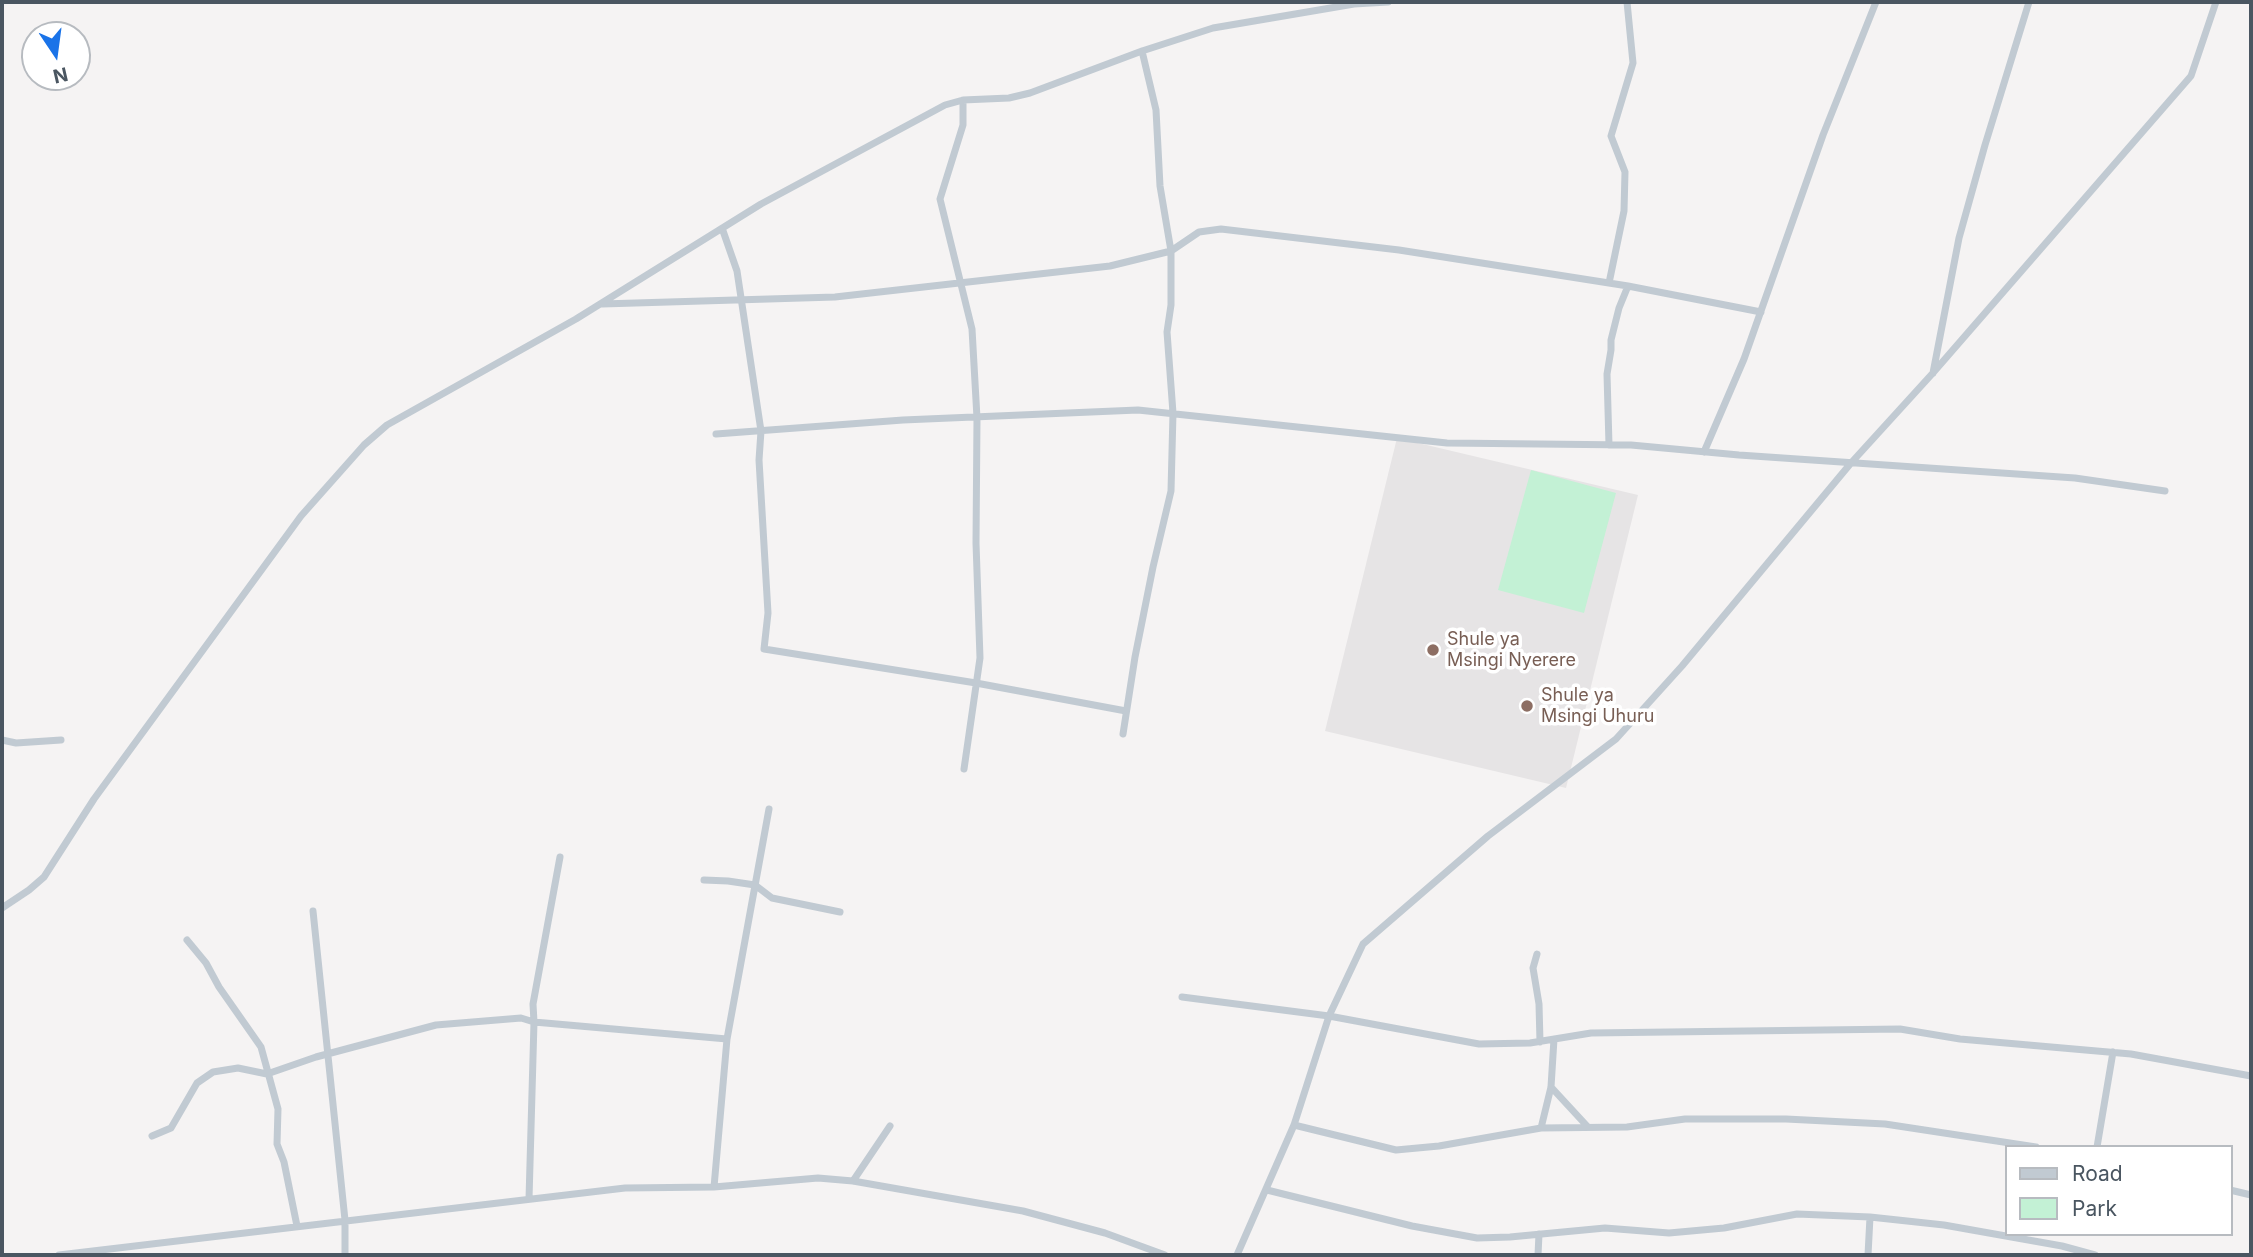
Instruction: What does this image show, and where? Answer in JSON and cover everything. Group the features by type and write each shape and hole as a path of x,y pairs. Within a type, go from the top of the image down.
{"street":[{"path":"2,908 44,877 94,799 293,527 364,445 387,425 600,304 761,204 945,104 963,100 1009,98 1030,93 1213,28 1354,4 1388,2"},
{"path":"1609,283 1623,211 1625,172 1611,136 1633,63 1628,2"},
{"path":"1704,452 1744,359 1823,135 1876,2"},
{"path":"1932,374 1959,238 1984,145 2029,2"},
{"path":"1237,1255 1294,1125 1329,1016 1363,944 1488,836 1616,738 1682,666 1851,463 1932,374 2190,76 2216,2"},
{"path":"1122,734 1153,567 1171,491 1172,413 1167,332 1171,305 1171,251 1160,186 1156,110 1142,51"},
{"path":"963,100 963,125 940,199 972,328 977,418 976,543 981,658 964,769"},
{"path":"722,228 737,271 761,431 760,460 768,613 764,649 976,683 1126,711"},
{"path":"600,304 835,297 1110,266 1171,251 1199,232 1221,229 1399,250 1628,286 1760,312"},
{"path":"1608,444 1607,374 1616,319 1628,286"},
{"path":"716,434 903,420 1138,410 1447,443 1608,444 2075,478 2165,491"},
{"path":"2,740 16,743 61,740"},
{"path":"714,1187 727,1039 769,809"},
{"path":"529,1199 533,1004 560,856"},
{"path":"704,880 755,885 772,898 840,912"},
{"path":"313,911 345,1220 345,1255"},
{"path":"187,940 206,963 261,1047 278,1109 277,1144 284,1162 297,1226"},
{"path":"1537,954 1533,968 1539,1004 1540,1042"},
{"path":"1182,997 1329,1016 1479,1044 1540,1042 1591,1033 1899,1029 1960,1039 2131,1054 2251,1076"},
{"path":"152,1136 171,1128 197,1083 213,1072 238,1068 267,1074 326,1055 436,1026 521,1018 534,1022 727,1039"},
{"path":"1541,1128 1551,1087 1554,1039"},
{"path":"2097,1145 2113,1052"},
{"path":"1551,1087 1587,1126"},
{"path":"1294,1125 1396,1150 1439,1146 1541,1128 1627,1127 1685,1119 1885,1124 2023,1145"},
{"path":"853,1181 890,1126"},
{"path":"60,1255 625,1188 714,1187 818,1178 853,1181 1023,1211 1105,1233 1165,1255"},
{"path":"1267,1190 1412,1226 1477,1238 1605,1228 1668,1233 1724,1227 1797,1214 1870,1217 1944,1225 2004,1236"},
{"path":"2232,1190 2251,1195"},
{"path":"1868,1255 1870,1217"},
{"path":"1538,1255 1539,1234"},
{"path":"2006,1236 2095,1255"}],"shaded area":[{"path":"1397,438 1638,495 1566,788 1325,731"}],"green space":[{"path":"1531,470 1616,493 1584,613 1498,590"}],"place":[{"name":"Shule ya Msingi Nyerere","path":"1433,650"},
{"name":"Shule ya Msingi Uhuru","path":"1527,706"}]}
